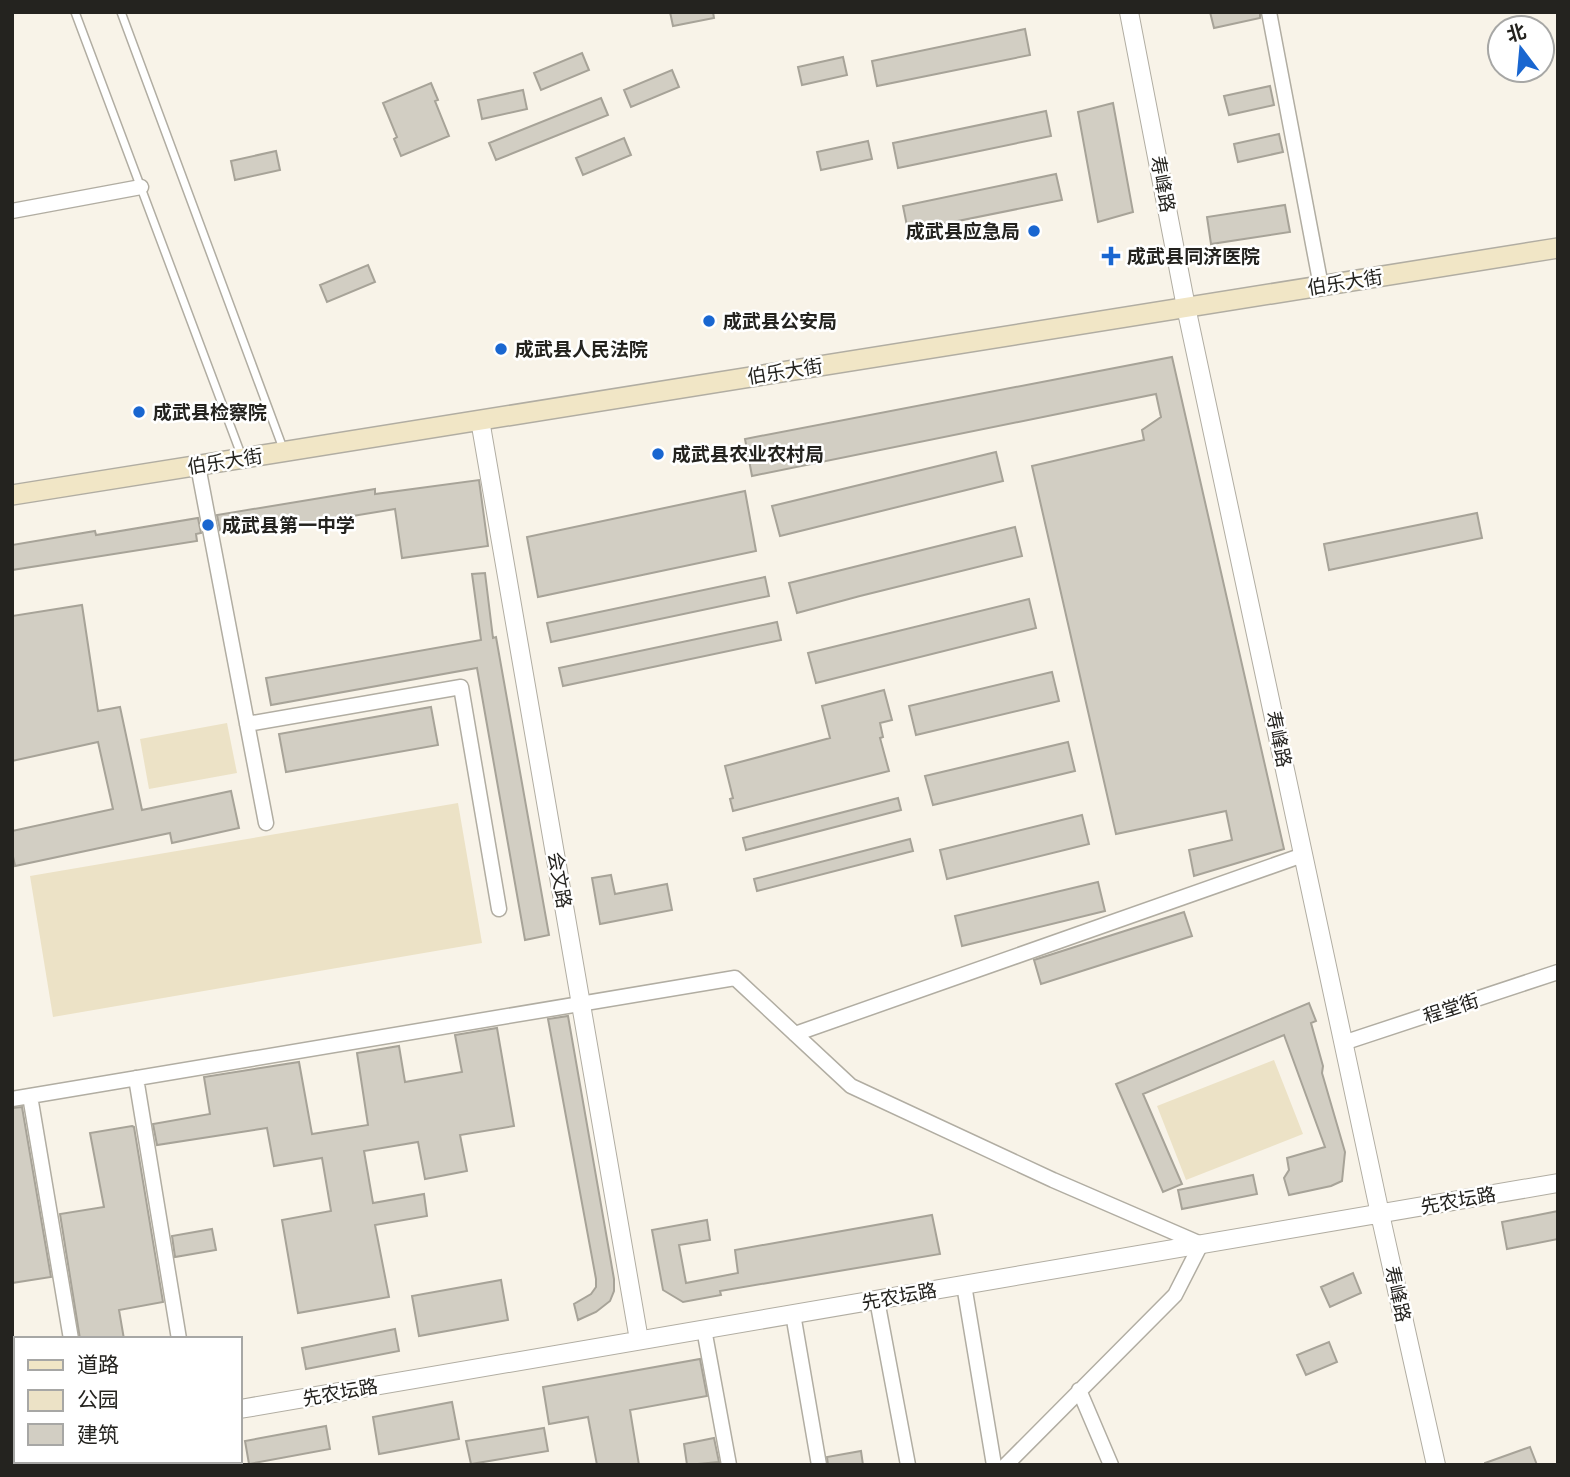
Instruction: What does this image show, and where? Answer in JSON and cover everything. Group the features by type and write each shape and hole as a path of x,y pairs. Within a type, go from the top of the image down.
{"main road":[{"name":"伯乐大街","path":"12,495 1558,248"}],"street":[{"name":"寿峰路","path":"1129,12 1186,307 1436,1465"},
{"path":"1269,12 1321,286"},
{"path":"12,211 141,187"},
{"name":"会文路","path":"480,420 639,1340"},
{"path":"198,466 266,823"},
{"path":"247,724 461,687 499,909"},
{"path":"795,1034 1303,855"},
{"name":"程堂街","path":"1343,1043 1558,972"},
{"path":"12,1099 736,978 851,1086 1053,1180 1201,1244 1175,1295 1006,1465"},
{"path":"136,1078 179,1337"},
{"path":"30,1096 71,1337"},
{"name":"先农坛路","path":"242,1409 1558,1183"},
{"path":"964,1285 995,1465"},
{"path":"877,1300 908,1465"},
{"path":"793,1314 820,1465"},
{"path":"704,1329 729,1465"},
{"path":"1080,1390 1111,1465"}],"lane":[{"path":"75,12 242,458"},
{"path":"121,12 284,452"}],"green space":[{"path":"227,723 237,773 149,789 140,739"},
{"path":"458,803 482,943 53,1017 30,876"},
{"path":"1274,1060 1303,1134 1186,1180 1157,1106"}],"building":[{"path":"670,12 713,12 714,18 673,26"},
{"path":"1210,12 1260,12 1260,18 1214,28"},
{"path":"1025,29 1030,55 877,86 872,61"},
{"path":"582,53 589,70 541,90 534,73"},
{"path":"843,57 847,75 802,85 798,67"},
{"path":"672,70 679,87 631,107 624,90"},
{"path":"431,83 449,136 401,156 394,139 397,137 383,103"},
{"path":"1270,86 1274,105 1229,115 1224,96"},
{"path":"523,90 527,109 482,119 478,100"},
{"path":"601,98 608,115 496,160 489,143"},
{"path":"1113,103 1133,212 1098,222 1078,112"},
{"path":"1046,111 1051,136 898,168 893,143"},
{"path":"1279,134 1283,152 1238,162 1234,144"},
{"path":"624,138 631,155 583,175 576,158"},
{"path":"868,141 872,159 821,170 817,152"},
{"path":"276,151 280,170 235,180 231,161"},
{"path":"1056,174 1062,200 908,231 903,206"},
{"path":"1285,205 1290,232 1211,244 1207,217"},
{"path":"368,265 375,282 327,302 320,285"},
{"path":"1172,357 1284,849 1194,876 1189,850 1232,840 1226,811 1116,834 1032,466 1144,440 1142,430 1161,417 1156,394 752,476 745,439"},
{"path":"996,452 1003,481 780,536 772,506"},
{"path":"479,480 488,546 402,558 395,509 243,534 240,526 220,530 217,515 375,489 375,494"},
{"path":"745,491 756,551 538,597 527,537"},
{"path":"1477,513 1482,538 1329,570 1324,544"},
{"path":"198,518 201,533 196,534 197,541 12,570 12,545 95,531 96,535"},
{"path":"1015,527 1022,556 797,613 789,583"},
{"path":"485,573 493,638 496,637 549,935 525,940 477,668 271,705 266,678 481,640 472,574"},
{"path":"765,577 769,596 551,642 547,623"},
{"path":"1029,599 1036,628 816,683 808,653"},
{"path":"82,605 98,711 120,707 142,810 231,791 239,828 172,843 170,833 15,866 12,831 113,809 98,742 12,761 12,616"},
{"path":"777,622 781,640 563,686 559,668"},
{"path":"1052,672 1059,701 916,735 909,706"},
{"path":"884,690 892,720 880,723 883,737 880,738 889,771 733,811 730,799 733,798 725,766 830,738 822,706"},
{"path":"431,707 438,745 286,772 279,734"},
{"path":"1068,742 1075,771 933,805 925,776"},
{"path":"898,798 901,810 746,850 743,838"},
{"path":"1082,815 1089,844 947,879 940,850"},
{"path":"910,839 913,851 757,891 754,879"},
{"path":"611,875 615,894 667,884 672,910 600,924 592,878"},
{"path":"1098,882 1105,911 962,946 955,916"},
{"path":"1184,912 1192,936 1041,984 1034,960"},
{"path":"1309,1003 1316,1021 1311,1023 1323,1066 1322,1073 1345,1152 1342,1181 1289,1195 1284,1178 1289,1170 1287,1158 1325,1147 1284,1035 1143,1094 1182,1184 1163,1192 1116,1084"},
{"path":"568,1016 614,1279 614,1291 610,1301 596,1312 578,1320 574,1304 591,1294 596,1287 596,1279 548,1019"},
{"path":"497,1028 514,1126 460,1135 467,1171 425,1179 418,1142 364,1151 373,1203 424,1194 427,1216 375,1225 389,1297 298,1313 282,1220 331,1211 322,1158 274,1166 267,1128 157,1145 153,1124 210,1114 204,1077 299,1062 312,1134 368,1125 357,1053 399,1046 405,1082 462,1072 455,1035"},
{"path":"22,1107 51,1277 12,1283 12,1108"},
{"path":"134,1127 163,1302 119,1310 124,1337 80,1337 60,1214 104,1207 90,1133"},
{"path":"1253,1175 1257,1194 1182,1209 1178,1190"},
{"path":"1558,1211 1558,1239 1507,1249 1502,1222"},
{"path":"932,1215 940,1254 720,1291 721,1295 683,1302 663,1290 652,1230 707,1220 710,1240 679,1245 686,1283 738,1273 735,1250"},
{"path":"212,1229 216,1250 175,1257 172,1236"},
{"path":"1353,1273 1361,1293 1330,1307 1321,1287"},
{"path":"501,1280 508,1320 419,1336 412,1296"},
{"path":"395,1329 399,1351 306,1369 302,1348"},
{"path":"1329,1342 1337,1362 1306,1375 1297,1355"},
{"path":"700,1359 707,1396 630,1410 639,1465 597,1465 588,1417 549,1424 543,1387"},
{"path":"452,1402 459,1439 379,1454 373,1417"},
{"path":"326,1426 330,1449 249,1464 245,1441"},
{"path":"544,1428 548,1451 471,1464 466,1441"},
{"path":"714,1438 719,1462 687,1465 684,1444"},
{"path":"1530,1447 1537,1465 1485,1465 1485,1463"},
{"path":"861,1451 863,1465 828,1465 827,1457"}],"place":[{"name":"成武县应急局","path":"1034,231"},
{"name":"成武县同济医院","path":"1111,256"},
{"name":"成武县公安局","path":"709,321"},
{"name":"成武县人民法院","path":"501,349"},
{"name":"成武县检察院","path":"139,412"},
{"name":"成武县农业农村局","path":"658,454"},
{"name":"成武县第一中学","path":"208,525"}]}
